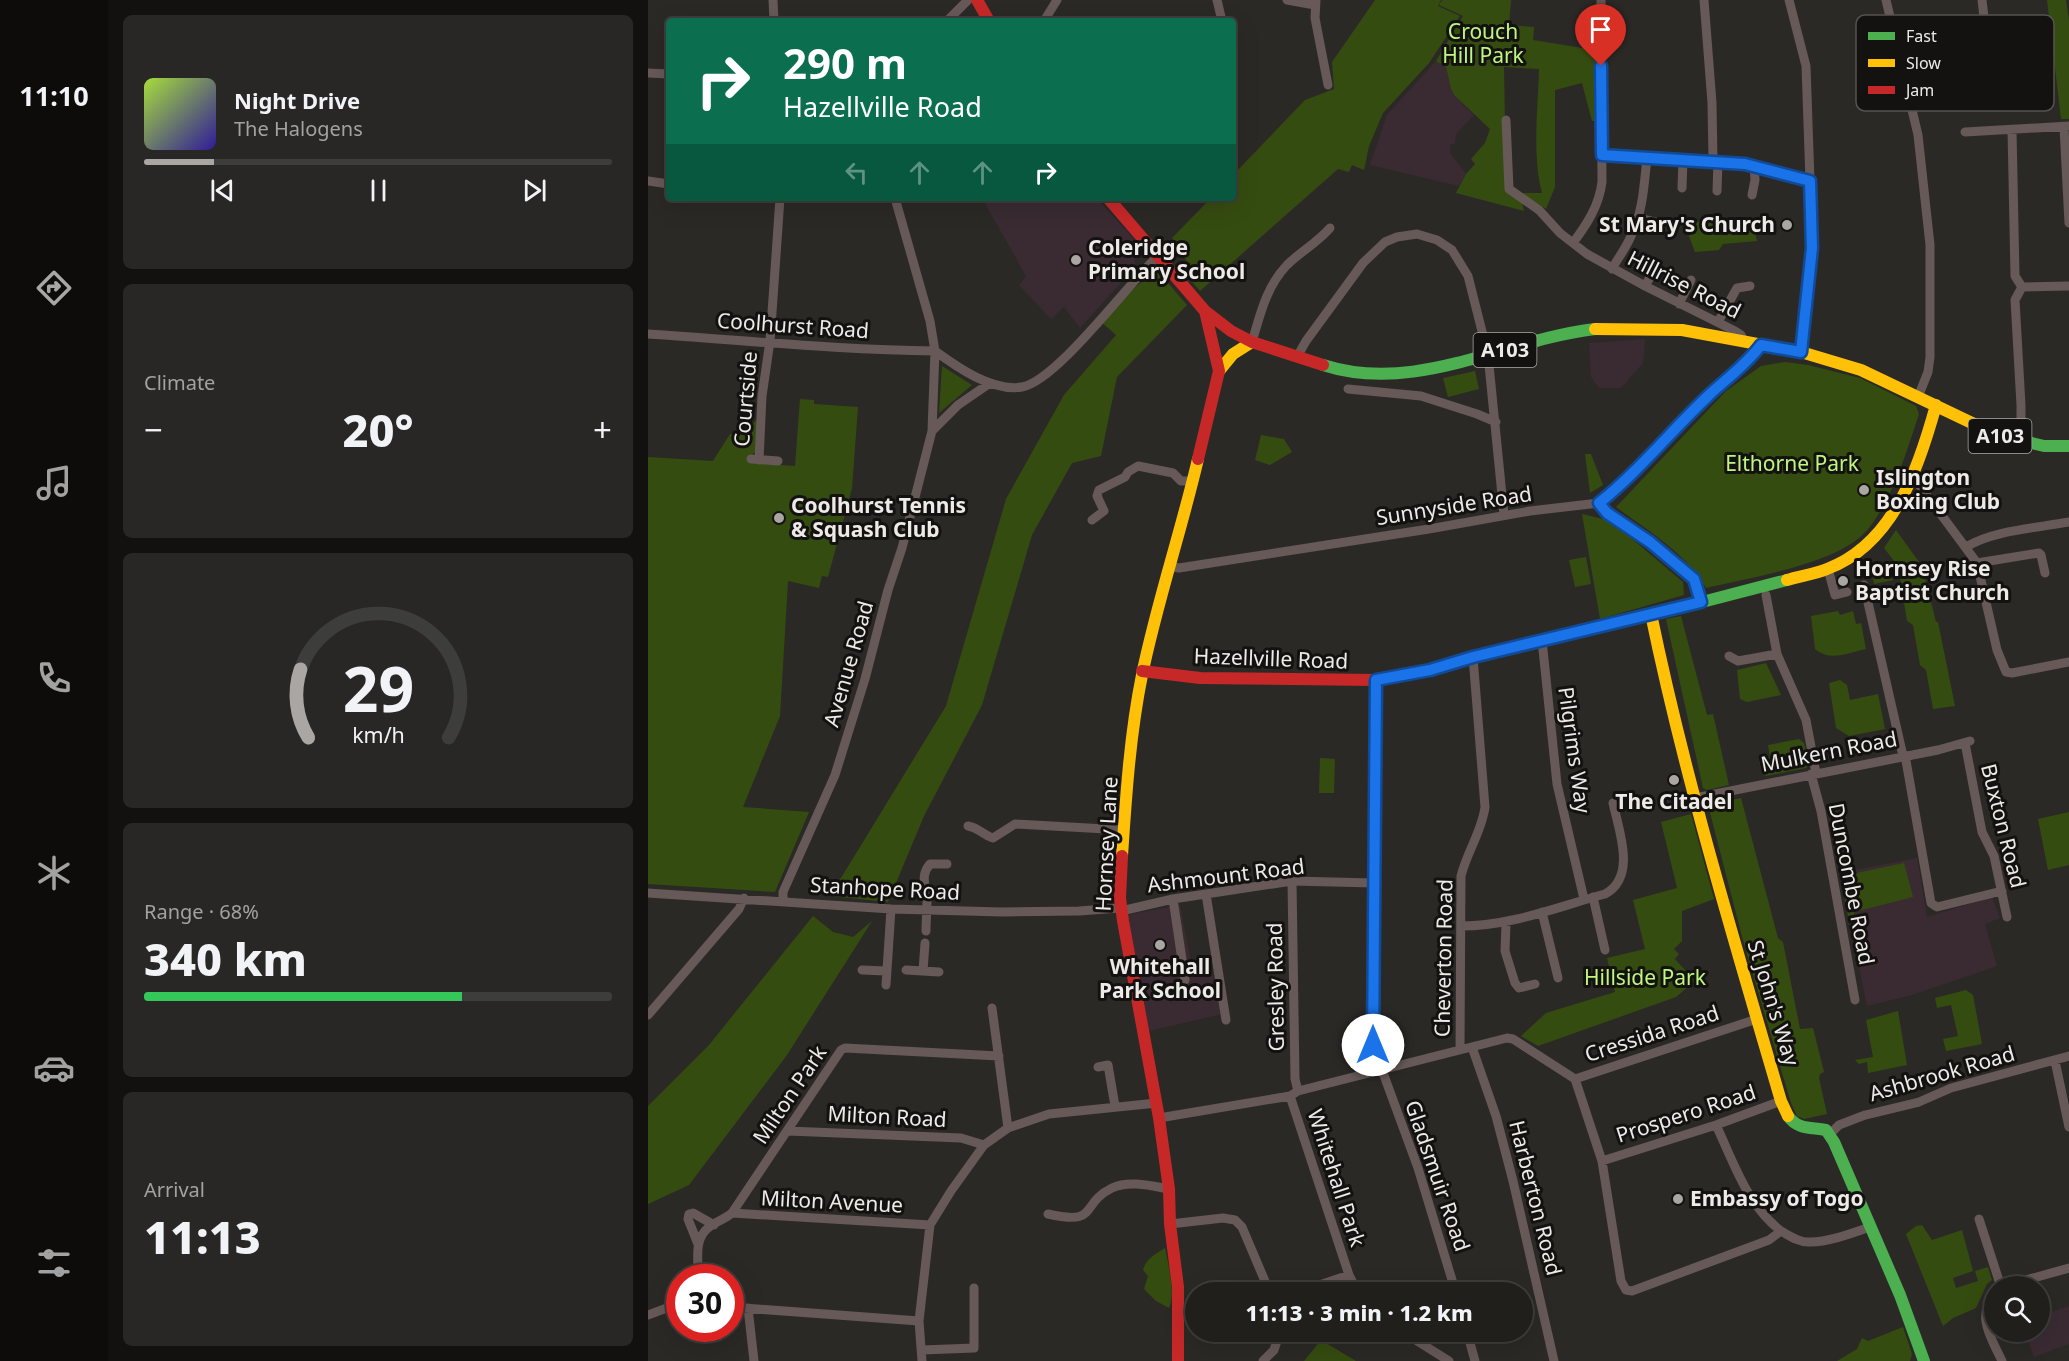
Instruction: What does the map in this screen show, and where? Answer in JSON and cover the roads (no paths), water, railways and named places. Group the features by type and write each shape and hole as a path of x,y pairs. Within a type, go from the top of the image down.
{"main road":[{"path":"977,0 987,18"},
{"name":"A103","path":"1115,201 1205,311 1217,321 1252,342 1339,370 1360,374 1402,374 1488,355 1545,338 1605,328 1682,330 1801,352 1861,370 1984,430 2021,442 2044,446 2069,446"},
{"name":"Hornsey Lane","path":"1205,311 1219,371"},
{"name":"Hornsey Lane","path":"1213,345 1217,321"},
{"name":"Hornsey Lane","path":"1178,1361 1178,1287 1170,1224 1169,1189 1157,1103 1120,909 1124,830 1142,671 1169,566 1184,519 1219,371 1238,349 1252,342"},
{"name":"Hazellville Road","path":"1142,671 1200,678 1376,680 1430,670 1473,657 1828,569 1850,559 1882,530 1914,478 1936,405"},
{"name":"St John's Way","path":"1651,614 1680,745 1721,899 1781,1101 1790,1119 1799,1126 1820,1128 1830,1134"},
{"path":"1830,1134 1900,1296 1924,1361"}],"street":[{"path":"773,0 774,18"},
{"path":"950,18 968,0"},
{"path":"1046,18 1057,0"},
{"path":"1217,0 1221,18"},
{"path":"1287,0 1316,2 1315,18 1328,85"},
{"path":"1570,244 1589,221 1598,201 1602,182 1601,0"},
{"path":"1704,0 1717,191"},
{"path":"1789,0 1806,66 1810,181 1812,248 1801,352"},
{"path":"1886,0 1889,15"},
{"path":"1982,0 1984,15"},
{"path":"648,73 666,74"},
{"path":"1912,111 1918,135 1930,245 1930,357 1928,372 1918,397"},
{"name":"Hillrise Road","path":"1506,120 1509,189 1539,210 1570,244 1612,269 1735,331 1741,335 1745,343"},
{"path":"1965,132 2066,127 2069,222"},
{"path":"2012,130 2015,276 2022,287"},
{"path":"1602,155 1754,165 1810,181"},
{"path":"1612,269 1631,236 1638,218 1643,197 1647,158"},
{"path":"1682,188 1683,159"},
{"path":"1752,195 1755,180 1754,165"},
{"path":"648,181 666,184"},
{"name":"Courtside","path":"778,461 755,460 770,341 780,201"},
{"name":"Avenue Road","path":"783,901 783,892 835,775 865,679 932,431 934,351 930,321 896,201"},
{"path":"1638,218 1659,223"},
{"path":"1252,342 1264,302 1276,279 1290,262 1320,239 1330,228"},
{"path":"1297,357 1306,341 1363,263 1385,242 1397,237 1417,234 1437,240 1452,250 1468,276 1488,355 1504,515"},
{"path":"934,351 963,371 990,383 1022,387 1049,373 1153,261"},
{"path":"1645,286 1658,265"},
{"path":"1679,304 1691,280"},
{"path":"1718,322 1737,288 1750,285"},
{"path":"2022,287 2069,286"},
{"path":"2021,442 2015,300 2022,287"},
{"name":"Coolhurst Road","path":"648,333 770,341 871,351 934,351"},
{"path":"1701,602 1694,579 1650,542 1607,513 1599,503 1624,482 1708,396 1751,359 1761,345"},
{"name":"Avenue Road","path":"932,431 958,405 990,383"},
{"path":"1348,389 1420,396 1496,422"},
{"path":"1092,520 1104,511 1097,496 1099,490 1125,477 1128,472 1138,466 1173,473 1181,481 1192,481"},
{"path":"1914,478 1977,563 1995,634 1994,640 2000,653 2002,667 2006,672 2012,673 2069,662"},
{"name":"Sunnyside Road","path":"1169,566 1179,568 1504,515 1599,503"},
{"path":"1966,547 1999,535 2069,522"},
{"path":"1977,563 2039,553 2045,573"},
{"path":"1828,569 1836,595 1847,592"},
{"path":"1864,585 1904,756 1931,903 1937,907 2002,891"},
{"name":"Duncombe Road","path":"1766,595 1777,654 1806,720 1855,1000"},
{"name":"Pilgrims Way","path":"1542,640 1557,784 1588,898 1605,950"},
{"path":"1729,656 1738,661 1777,654"},
{"name":"Cheverton Road","path":"1460,1049 1461,876 1466,857 1483,823 1485,807 1473,657"},
{"path":"1376,680 1374,883 1377,1071"},
{"name":"Mulkern Road","path":"1695,798 1968,742"},
{"name":"Buxton Road","path":"1968,742 1982,832 1994,856 2007,917"},
{"path":"1461,926 1506,923 1613,890 1619,883 1623,872 1622,844 1613,803"},
{"path":"968,826 976,827 984,836 993,838 1016,824 1124,830"},
{"path":"926,931 927,897 922,880 925,870 930,864 947,864"},
{"name":"Ashmount Road","path":"1120,909 1292,881 1374,883"},
{"name":"Gresley Road","path":"1292,881 1294,1094"},
{"name":"Stanhope Road","path":"648,893 891,909 1024,912 1120,909"},
{"path":"1206,894 1226,1020"},
{"path":"648,1015 740,909 744,898"},
{"path":"1173,899 1185,980"},
{"path":"886,985 891,909"},
{"path":"1542,912 1558,978"},
{"path":"1506,923 1505,951 1515,983 1519,988 1535,984"},
{"path":"923,971 925,943"},
{"path":"862,970 886,971"},
{"path":"906,970 939,972"},
{"path":"992,1008 1008,1128"},
{"name":"Cressida Road","path":"1294,1094 1507,1038 1513,1039 1575,1079 1757,1019"},
{"name":"Harberton Road","path":"1472,1047 1496,1116 1513,1181 1554,1361"},
{"name":"Milton Park","path":"698,1244 708,1228 732,1213 841,1050 845,1048 999,1056"},
{"name":"Ashbrook Road","path":"1830,1134 1839,1125 1865,1115 1919,1102 1951,1088 2069,1056"},
{"path":"2055,1061 2069,1127"},
{"path":"1098,1067 1108,1065 1115,1106"},
{"name":"Gladsmuir Road","path":"1377,1071 1418,1168 1453,1282"},
{"path":"1575,1079 1602,1161 1621,1281 1626,1290 1632,1291 1769,1240 1781,1232"},
{"name":"Whitehall Park","path":"1159,1118 1294,1094 1352,1282"},
{"name":"Prospero Road","path":"1602,1161 1716,1125 1781,1101"},
{"path":"922,1361 919,1321 930,1225 984,1145 1008,1128 1049,1114 1157,1103"},
{"path":"1716,1125 1751,1199 1770,1223 1781,1232 1794,1239 1808,1242 1870,1227"},
{"name":"Milton Road","path":"788,1131 961,1138 984,1145"},
{"path":"1048,1215 1065,1218 1085,1215 1100,1197 1122,1185 1169,1189"},
{"path":"698,1264 698,1244 688,1218 689,1214 693,1213 714,1224"},
{"name":"Milton Avenue","path":"732,1213 930,1225"},
{"path":"1170,1224 1223,1218 1235,1220 1242,1227 1265,1282"},
{"path":"1979,1219 1997,1276"},
{"path":"2040,1276 2069,1268"},
{"path":"1328,1282 1349,1275"},
{"path":"922,1350 974,1347 975,1288"},
{"path":"648,1315 666,1308"},
{"path":"744,1308 919,1321"},
{"path":"748,1308 754,1361"},
{"path":"1263,1361 1274,1350 1277,1342"},
{"path":"1419,1342 1449,1361"},
{"path":"1469,1342 1474,1361"},
{"path":"1993,1342 2002,1361"}],"place":[{"name":"St Mary's Church","path":"1787,225"},
{"name":"Coleridge Primary School","path":"1076,260"},
{"name":"Islington Boxing Club","path":"1864,490"},
{"name":"Coolhurst Tennis & Squash Club","path":"779,518"},
{"name":"Hornsey Rise Baptist Church","path":"1843,581"},
{"name":"The Citadel","path":"1674,780"},
{"name":"Whitehall Park School","path":"1160,945"},
{"name":"Embassy of Togo","path":"1678,1199"}],"park label":[{"name":"Crouch Hill Park","path":"1483,44"},
{"name":"Elthorne Park","path":"1792,464"},
{"name":"Hillside Park","path":"1645,978"}]}
